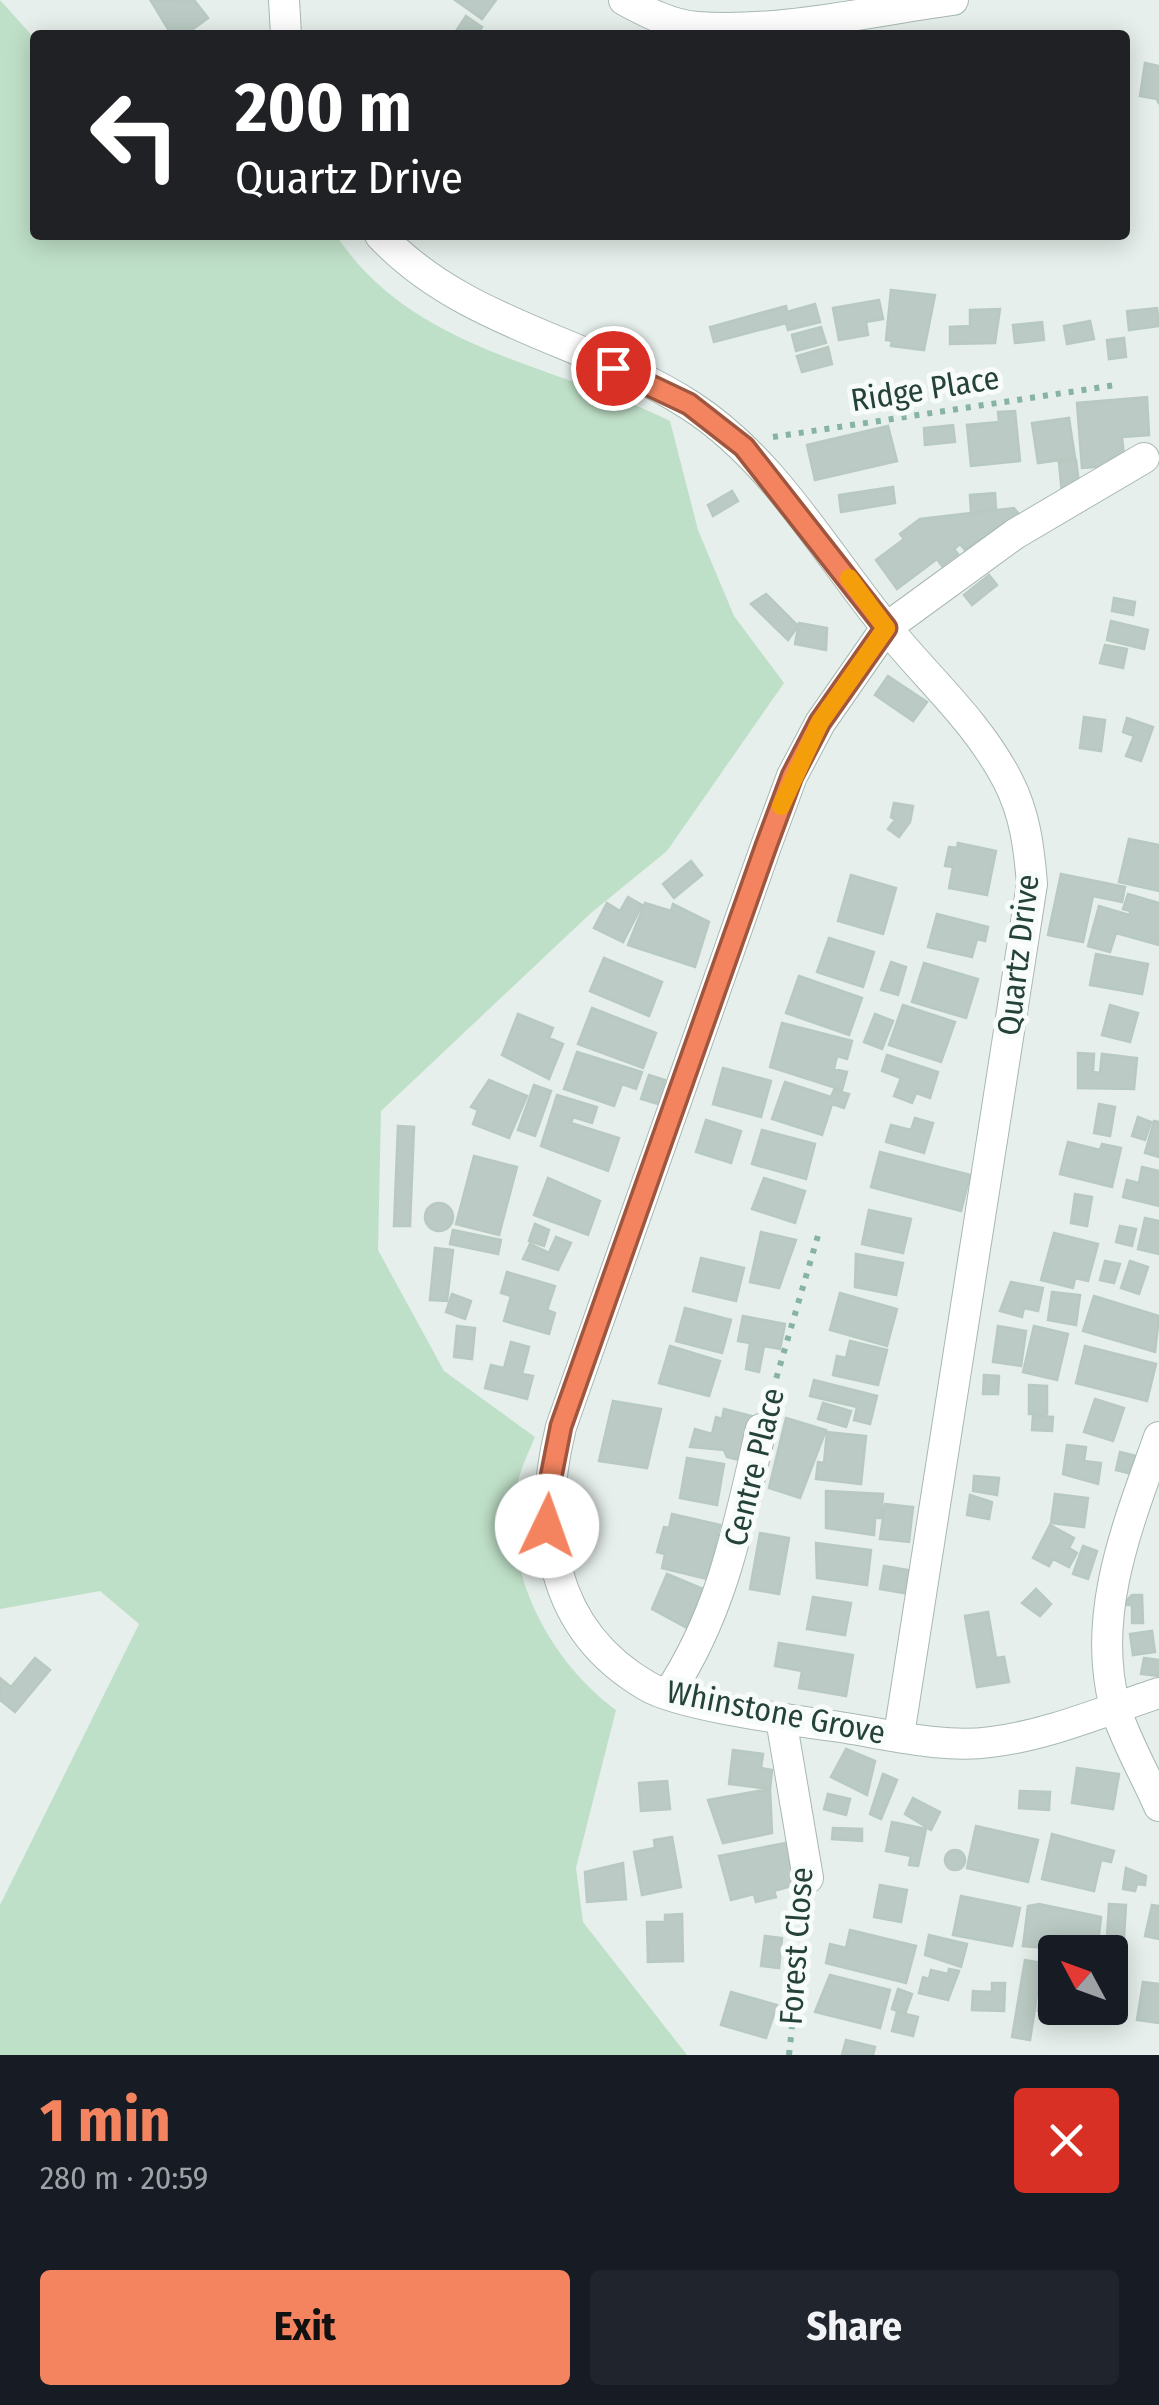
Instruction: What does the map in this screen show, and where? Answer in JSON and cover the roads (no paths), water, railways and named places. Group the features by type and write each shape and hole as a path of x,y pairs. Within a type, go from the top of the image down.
{"street":[{"path":"284,0 286,30"},
{"path":"624,0 662,18 695,27 749,26 954,0"},
{"name":"Quartz Drive","path":"386,240 448,289 494,316 689,404 744,447 886,628 988,746 1024,818 1032,884 899,1735"},
{"name":"Whinstone Grove","path":"1144,458 1016,534 886,628 820,722 792,776 567,1408 551,1465 547,1526 562,1590 578,1618 619,1665 647,1686 668,1694 781,1719 952,1744 1026,1736 1159,1692"},
{"name":"Centre Place","path":"668,1694 698,1648 726,1577 761,1429"},
{"path":"1156,1450 1130,1512 1109,1606 1116,1707 1159,1806"},
{"name":"Forest Close","path":"781,1719 808,1878"}]}
